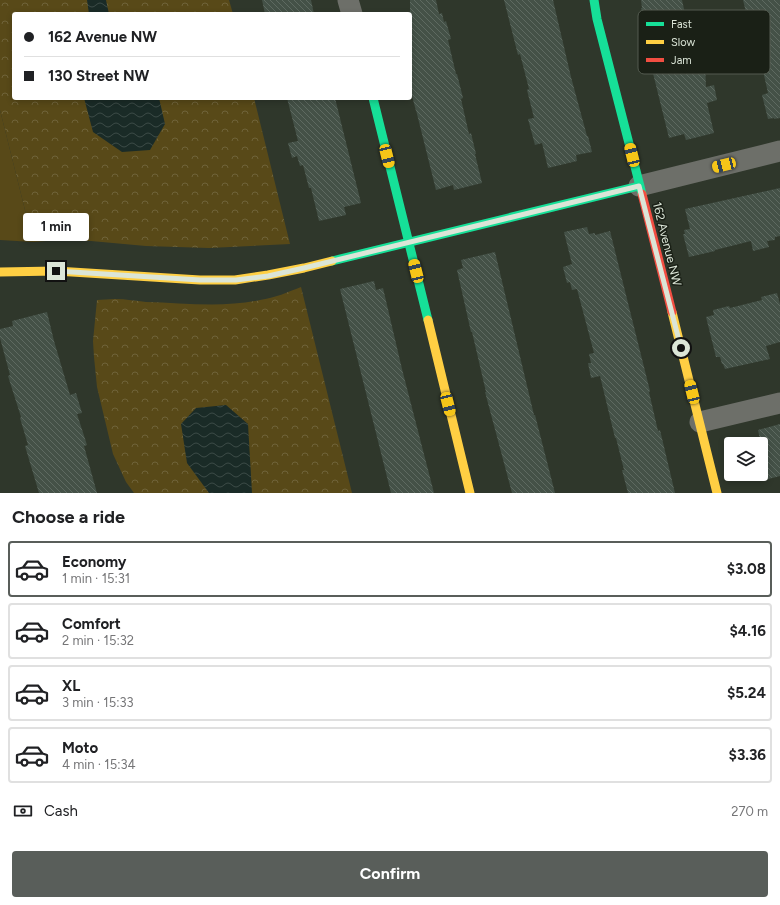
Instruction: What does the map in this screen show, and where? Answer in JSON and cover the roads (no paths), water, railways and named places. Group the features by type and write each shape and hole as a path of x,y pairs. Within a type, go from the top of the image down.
{"street":[{"path":"348,0 351,12"},
{"name":"162 Avenue NW","path":"594,0 597,19 717,493"},
{"path":"373,100 470,493"},
{"path":"0,272 56,271 200,280 236,280 268,276 780,151"},
{"path":"700,422 780,403"}],"water":[{"path":"87,0 106,0 109,12 89,12"},
{"path":"85,100 159,100 165,124 150,150 122,152 93,132"},
{"path":"226,405 248,424 252,493 209,493 187,463 181,424 196,408"}]}
